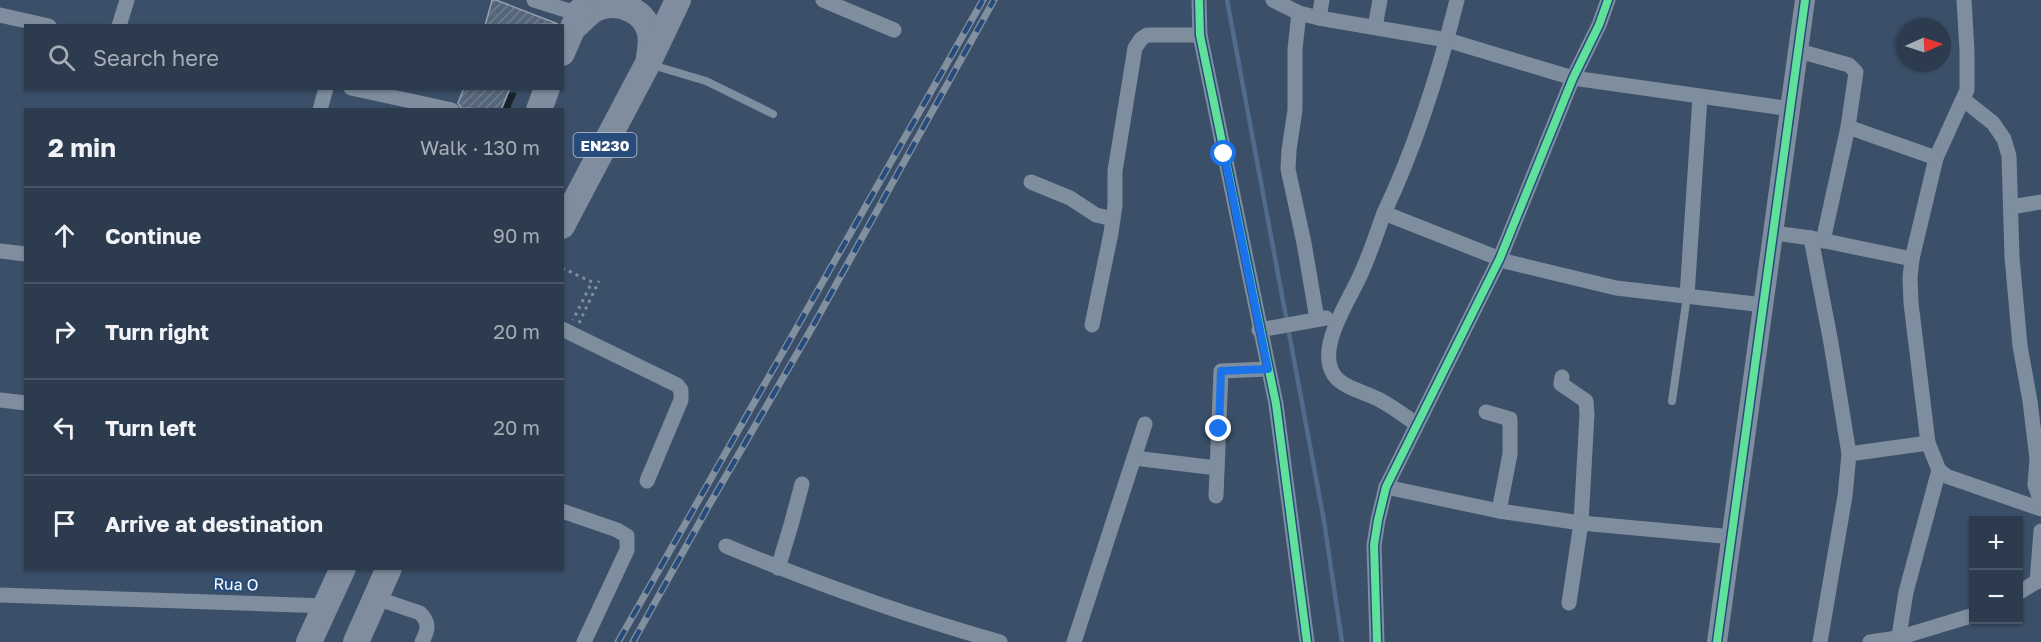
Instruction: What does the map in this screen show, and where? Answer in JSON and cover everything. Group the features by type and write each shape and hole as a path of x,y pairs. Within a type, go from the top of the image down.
{"highway":[{"name":"EN230","path":"564,222 648,63 678,0"},
{"path":"564,48 579,14 615,4 630,9 642,17 648,27 651,45 648,63"},
{"path":"540,108 547,90"},
{"path":"309,642 342,570"},
{"path":"356,642 388,570"}],"street":[{"path":"120,24 127,0"},
{"path":"534,0 579,14"},
{"path":"823,0 894,30"},
{"path":"1199,0 1200,36 1266,329 1268,369 1276,404 1307,642"},
{"path":"1273,0 1299,13 1447,40 1573,78 1791,109"},
{"path":"1319,18 1322,0"},
{"path":"1375,27 1380,0"},
{"path":"1416,424 1379,399 1345,385 1334,376 1329,362 1329,348 1340,315 1359,277 1398,184 1447,40 1457,0"},
{"path":"1377,642 1374,545 1386,487 1500,258 1573,78 1599,25 1608,0"},
{"path":"1717,642 1805,0"},
{"path":"1898,640 1908,583 1939,471 1928,443 1910,278 1912,259 1936,158 1942,140 1964,100 1968,78 1964,0"},
{"path":"1299,13 1295,49 1295,110 1288,169 1304,243 1311,320"},
{"path":"0,15 40,24"},
{"path":"1092,325 1113,219 1115,171 1135,48 1147,35 1200,36"},
{"path":"1799,51 1849,65 1856,72 1848,127 1817,240 1849,454 1845,496 1820,642"},
{"path":"321,108 325,90"},
{"path":"360,90 443,108"},
{"path":"1687,296 1700,97"},
{"path":"1964,100 1985,115 2004,139 2009,156 2012,257 2020,346 2036,400 2035,485 2041,502"},
{"path":"1848,127 1936,158"},
{"path":"1031,182 1070,198 1096,215 1113,219"},
{"path":"2011,207 2041,202"},
{"path":"1384,213 1500,258 1616,288 1764,305"},
{"path":"1774,233 1912,259"},
{"path":"0,251 24,254"},
{"path":"1266,329 1340,315"},
{"path":"568,330 677,385 681,390 681,400 647,481"},
{"path":"1216,496 1221,371 1268,369"},
{"path":"1562,377 1561,384 1586,401 1581,523 1569,603"},
{"path":"0,400 24,403"},
{"path":"1486,412 1510,419 1510,454 1499,511"},
{"path":"1074,642 1145,424"},
{"path":"1849,454 1928,443"},
{"path":"1134,458 1217,468"},
{"path":"1939,471 1956,480 2041,509"},
{"path":"778,568 802,484"},
{"path":"1386,487 1499,511 1581,523 1733,537"},
{"path":"564,512 617,530 627,536 627,550 584,642"},
{"path":"2023,591 2039,581 2041,531"},
{"path":"726,546 945,635 1000,642"},
{"name":"Rua O","path":"0,595 327,606"},
{"path":"376,598 420,613 426,618 428,628 422,642"},
{"path":"1870,642 1898,640 1969,617"}],"lane":[{"path":"648,63 706,81 772,114"},
{"path":"1672,401 1687,296"}],"path":[{"path":"564,269 592,282 568,330"},
{"path":"568,330 599,281"}],"building":[{"path":"492,0 496,0 558,24 486,24"},
{"path":"463,90 509,90 502,108 461,108 458,103"}],"waterway":[{"path":"1227,0 1324,521 1342,642"}],"railway":[{"path":"618,642 983,0"},
{"path":"633,642 813,326 994,0"}],"cycle path":[{"path":"1199,0 1200,35 1276,404 1307,642"},
{"path":"1377,642 1374,545 1386,487 1500,258 1573,78 1599,25 1608,0"},
{"path":"1717,642 1805,0"}],"route":[{"path":"1219,429 1221,371 1268,369 1224,154"}]}
